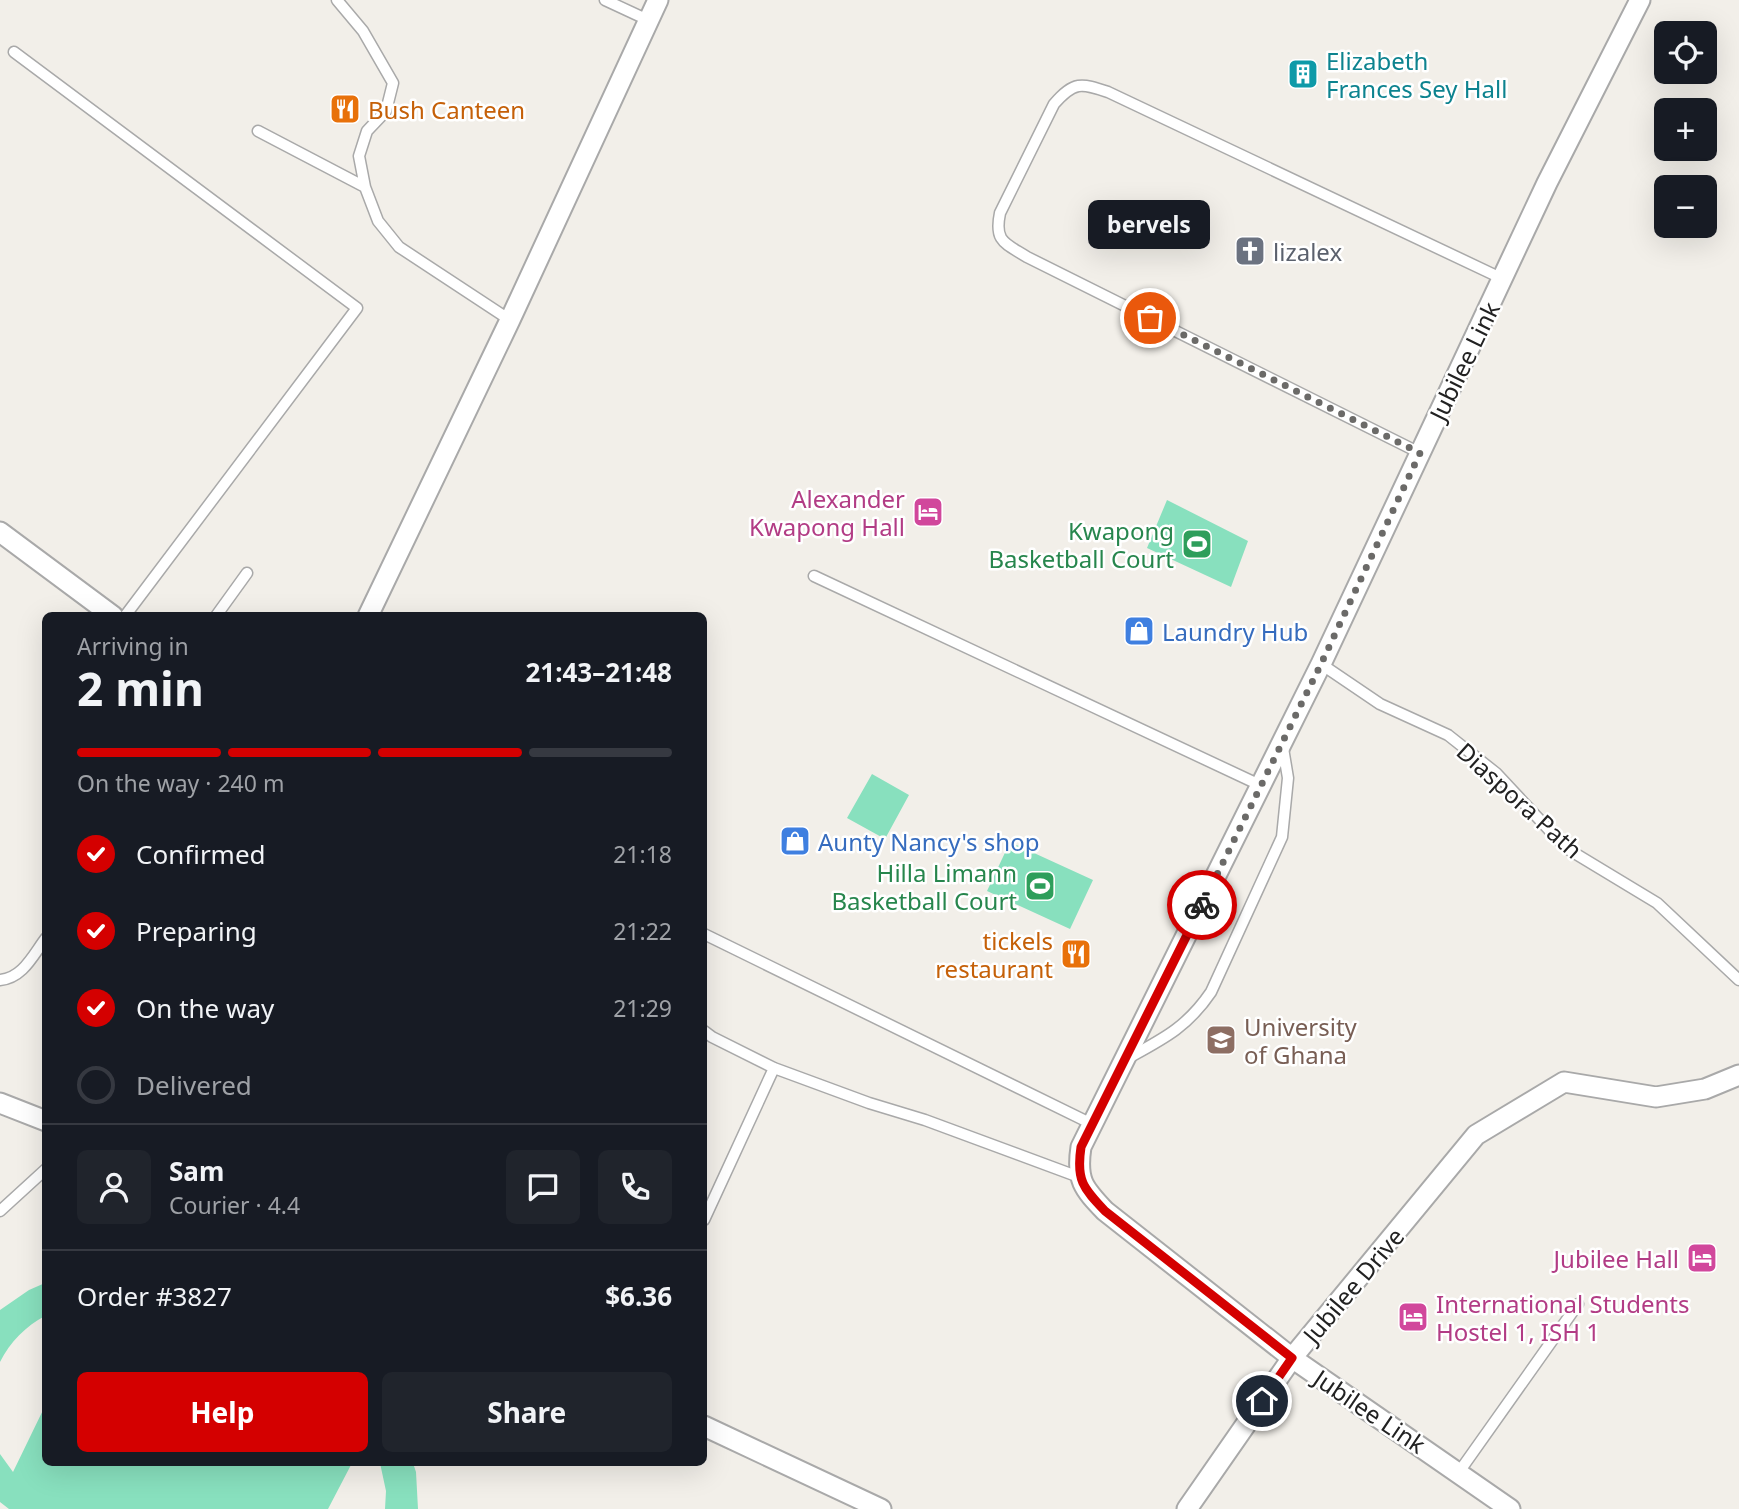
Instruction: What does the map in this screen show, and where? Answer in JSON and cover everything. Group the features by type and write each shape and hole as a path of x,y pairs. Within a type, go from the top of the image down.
{"street":[{"path":"370,612 510,320 658,0"},
{"name":"Jubilee Link","path":"1510,1509 1292,1358 1105,1211 1087,1192 1079,1177 1081,1147 1262,786 1547,183 1640,0"},
{"path":"0,532 108,612"},
{"name":"Jubilee Drive","path":"1187,1509 1292,1358 1476,1135 1564,1082 1657,1097 1706,1089 1739,1075"},
{"path":"0,1103 42,1119"},
{"path":"707,1427 881,1509"}],"lane":[{"path":"337,0 363,31 393,83 386,111 367,131 359,156 365,187 378,221 399,247 510,320"},
{"path":"605,0 648,20"},
{"path":"14,52 358,308 128,612"},
{"path":"1420,453 1027,257 1003,242 997,229 1000,213 1054,104 1066,90 1083,84 1108,92 1503,279"},
{"path":"258,131 365,187"},
{"path":"219,612 247,573"},
{"path":"814,576 1262,786"},
{"name":"Diaspora Path","path":"1321,664 1380,704 1448,735 1496,773 1566,848 1657,903 1739,980"},
{"path":"1124,1060 1169,1036 1185,1024 1211,992 1282,837 1289,778 1281,741"},
{"path":"707,935 1092,1124"},
{"path":"0,980 10,979 21,972 42,943"},
{"path":"707,1033 774,1068 1079,1177"},
{"path":"707,1213 774,1068"},
{"path":"0,1211 42,1173"},
{"path":"1459,1472 1578,1304"}],"green space":[{"name":"Kwapong Basketball Court","path":"1167,500 1248,541 1231,587 1147,548"},
{"path":"872,774 909,795 885,839 847,818"},
{"name":"Hilla Limann Basketball Court","path":"1010,842 1093,880 1070,929 987,891"},
{"path":"42,1284 42,1318 19,1335 0,1362 0,1310"},
{"path":"42,1412 42,1466 350,1466 328,1509 9,1509 0,1502 0,1454 13,1472"},
{"path":"381,1466 414,1466 418,1509 385,1509 386,1491"}],"way so far":[{"path":"1150,318 1420,453 1321,664 1202,905"}],"place":[{"name":"Elizabeth Frances Sey Hall","path":"1303,74"},
{"name":"Bush Canteen","path":"345,109"},
{"name":"lizalex","path":"1250,251"},
{"name":"bervels","path":"1150,318"},
{"name":"Alexander Kwapong Hall","path":"928,512"},
{"name":"Kwapong Basketball Court","path":"1197,544"},
{"name":"Laundry Hub","path":"1139,631"},
{"name":"Aunty Nancy's shop","path":"795,841"},
{"name":"Hilla Limann Basketball Court","path":"1040,886"},
{"name":"tickels restaurant","path":"1076,954"},
{"name":"University of Ghana","path":"1221,1040"},
{"name":"Jubilee Hall","path":"1702,1258"},
{"name":"International Students Hostel 1, ISH 1","path":"1413,1317"}],"route":[{"path":"1202,905 1081,1147 1079,1177 1087,1192 1105,1211 1292,1358 1262,1401"}]}
